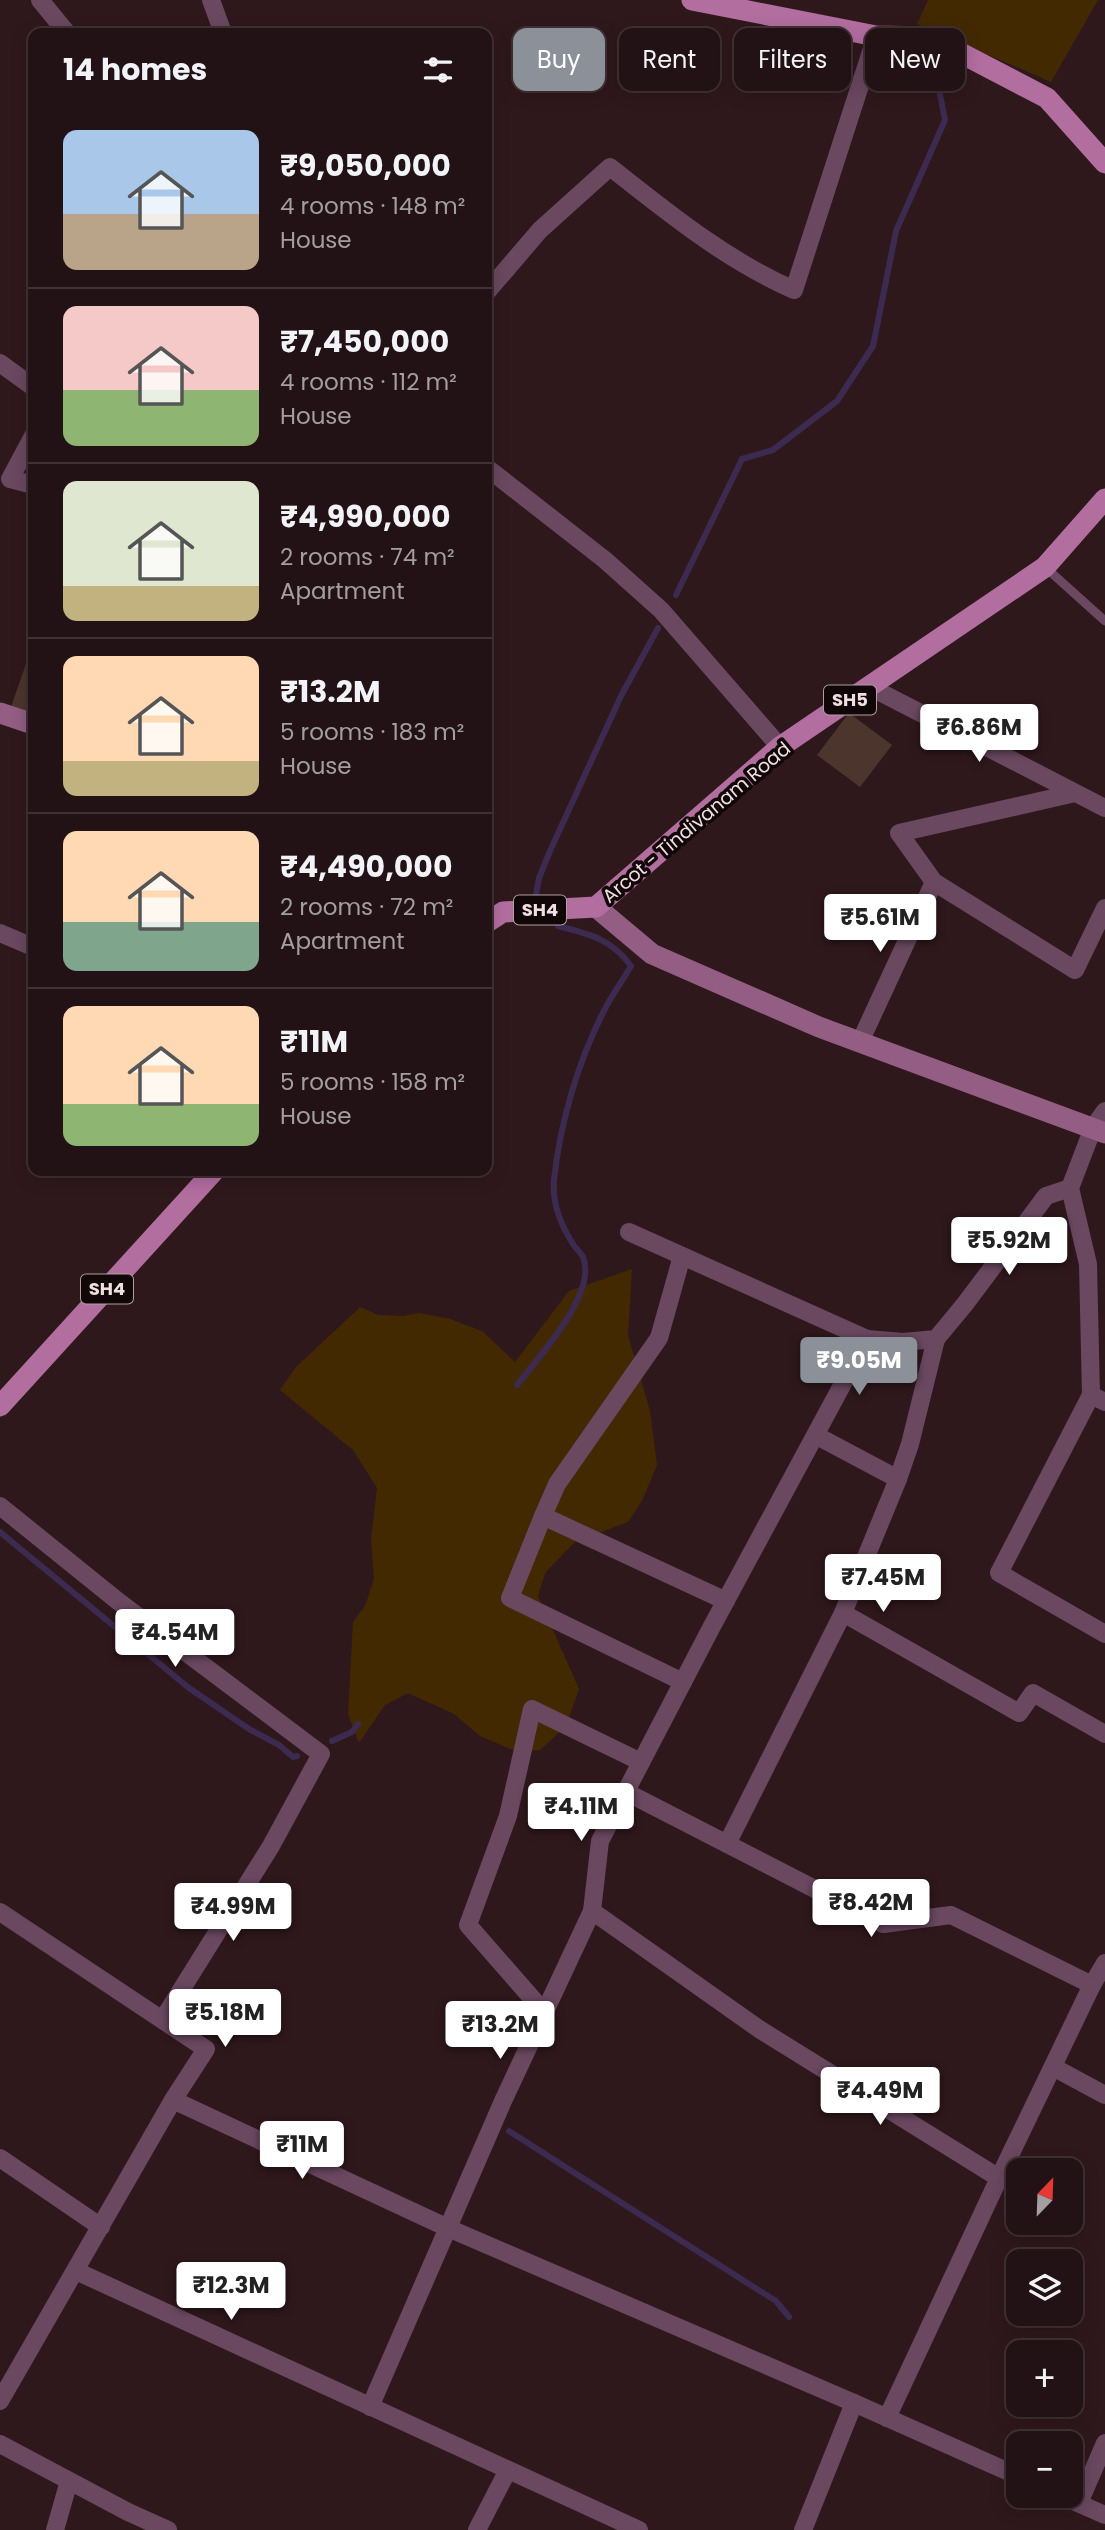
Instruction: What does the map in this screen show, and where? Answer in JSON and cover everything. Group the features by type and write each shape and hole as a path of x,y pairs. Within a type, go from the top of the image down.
{"main road":[{"path":"692,0 865,34"},
{"path":"965,55 1047,98 1105,163"},
{"name":"Arcot - Tindivanam Road","path":"1101,1124 819,1027 652,954 596,907 780,747 1045,567 1105,499"},
{"path":"0,713 28,722"},
{"name":"SH4","path":"492,913 596,907"},
{"name":"SH4","path":"0,1406 209,1176"}],"street":[{"path":"40,0 63,28"},
{"path":"211,0 221,28"},
{"path":"492,286 540,230 610,167 695,232 758,274 794,290 865,70"},
{"path":"0,362 28,383"},
{"path":"28,445 10,479 28,484"},
{"path":"492,472 605,560 662,610 780,747"},
{"path":"870,687 1105,808"},
{"path":"1075,793 899,833 934,882 1075,970 1105,908"},
{"path":"860,1042 934,882"},
{"path":"0,933 28,945"},
{"path":"1101,1124 1070,1188 1088,1264 1098,1398 999,1573 1105,1634"},
{"path":"727,1844 843,1613 910,1444 936,1339 1046,1196 1070,1188"},
{"path":"629,1233 867,1339 903,1342 936,1339"},
{"path":"682,1256 659,1338 557,1484 510,1598 683,1682"},
{"path":"370,2407 544,2012 592,1911 600,1841 867,1339"},
{"path":"817,1436 898,1479"},
{"path":"0,1506 119,1602 321,1754 271,1846 163,2020"},
{"path":"543,1516 726,1601"},
{"path":"843,1613 1019,1713 1033,1693 1105,1734"},
{"path":"544,2012 468,1925 508,1816 532,1709 641,1762"},
{"path":"626,1792 883,1924 951,1915 1092,1985"},
{"path":"592,1911 758,2029 999,2178"},
{"path":"0,1912 206,2049 173,2100 0,2401"},
{"path":"887,2418 999,2178 1105,1963"},
{"path":"1053,2067 1105,2095"},
{"path":"173,2100 448,2228 1006,2471"},
{"path":"0,2158 101,2227"},
{"path":"76,2271 639,2530"},
{"path":"803,2530 854,2403"},
{"path":"1083,2494 1105,2443"},
{"path":"0,2444 144,2525 168,2530"},
{"path":"477,2530 508,2470"},
{"path":"55,2530 69,2481"},
{"path":"1083,2505 1105,2515"}],"lane":[{"path":"1045,567 1105,621"}],"shaded area":[{"path":"928,0 1098,0 1051,82 965,45 965,28 926,28 917,24"},
{"path":"632,1269 628,1335 650,1411 657,1465 642,1501 628,1522 575,1542 545,1573 538,1596 579,1689 566,1726 540,1750 518,1752 480,1736 454,1714 408,1693 385,1705 359,1743 348,1714 353,1622 365,1606 374,1579 371,1539 377,1488 353,1450 280,1390 296,1367 360,1307 378,1315 403,1316 419,1313 450,1319 482,1331 515,1362 569,1291"}],"building":[{"path":"28,658 28,712 11,707"},
{"path":"849,713 892,745 860,787 817,755"}],"waterway":[{"path":"676,595 742,459 773,450 837,401 873,346 896,231 945,120 939,91"},
{"path":"536,895 539,878 550,851 621,696 658,628"},
{"path":"517,1385 564,1324 582,1288 585,1272 583,1257 564,1229 556,1206 554,1180 557,1158 572,1091 587,1047 609,1002 631,966 616,949 599,939 558,926"},
{"path":"0,1532 189,1688 249,1729 279,1745 293,1757 297,1756"},
{"path":"332,1741 352,1732 358,1724"},
{"path":"509,2131 776,2301 789,2317"}]}
